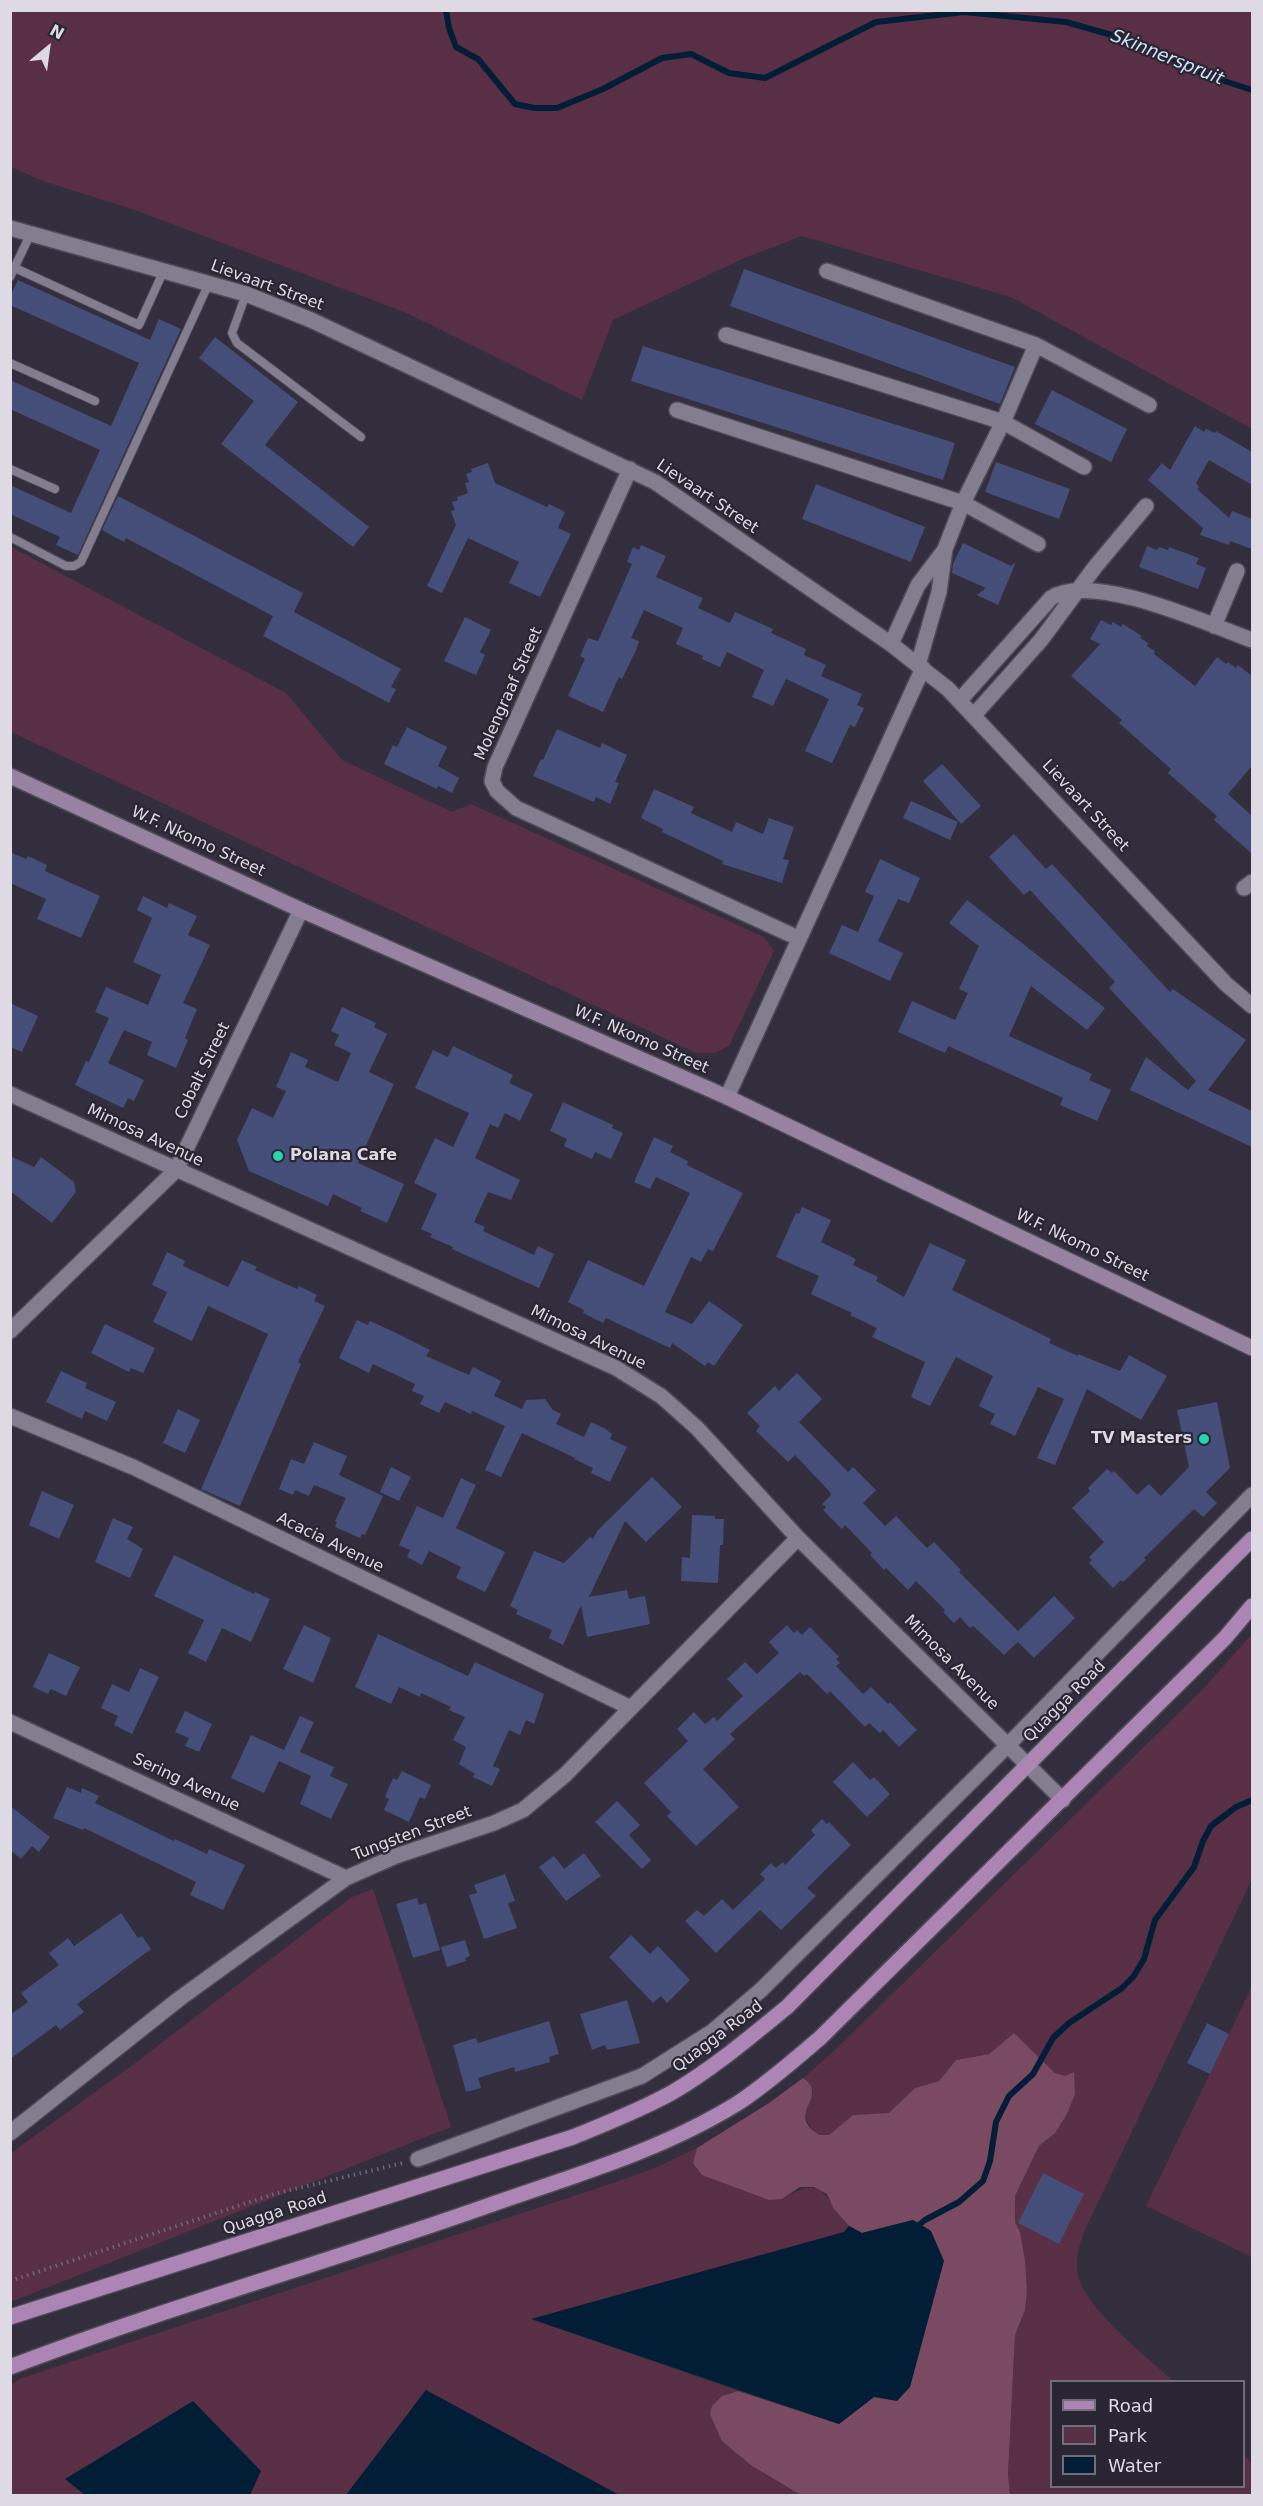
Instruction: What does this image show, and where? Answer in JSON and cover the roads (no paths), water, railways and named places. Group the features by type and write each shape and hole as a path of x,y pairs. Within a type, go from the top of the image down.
{"main road":[{"name":"W.F. Nkomo Street","path":"10,776 302,910 727,1097 1252,1348"},
{"name":"Quagga Road","path":"10,2317 573,2137 645,2107 707,2071 787,2007 1252,1539"},
{"path":"10,2367 93,2335 415,2232 653,2147 728,2108 776,2076 820,2038 1225,1638 1252,1606"}],"street":[{"name":"Lievaart Street","path":"11,231 164,270 246,294 311,320 655,482 891,644 960,700 1226,984 1252,1006"},
{"path":"827,271 1036,345 1149,405"},
{"path":"726,335 1003,423 1084,467"},
{"path":"727,1097 920,666 939,592 945,549 963,503 1003,423 1036,345"},
{"path":"676,410 963,503 1038,544"},
{"name":"Molengraaf Street","path":"630,469 495,767 492,781 498,791 516,808 798,938"},
{"path":"974,715 1041,640 1095,567 1146,506"},
{"path":"891,644 918,585 945,549"},
{"path":"1214,626 1237,571"},
{"path":"960,700 1051,598 1068,591 1080,590 1128,596 1252,640"},
{"name":"Cobalt Street","path":"10,1331 176,1170 302,910"},
{"name":"Mimosa Avenue","path":"10,1094 616,1368 661,1396 698,1428 798,1538 1063,1800"},
{"name":"Acacia Avenue","path":"10,1416 133,1467 631,1708"},
{"name":"Quagga Road","path":"418,2159 642,2076 713,2031 761,1990 1008,1745 1252,1495"},
{"name":"Tungsten Street","path":"10,2133 179,1999 346,1878 396,1856 494,1823 523,1810 565,1775 798,1538"},
{"name":"Sering Avenue","path":"12,1725 346,1878"}],"lane":[{"path":"10,277 30,235"},
{"path":"15,268 139,325 164,270"},
{"path":"10,537 66,566 74,566 81,562 209,283"},
{"path":"246,294 232,333 237,343 361,437"},
{"path":"10,363 95,401"},
{"path":"10,469 56,489"}],"water":[{"path":"913,2220 931,2231 944,2261 910,2387 897,2401 874,2397 839,2424 531,2319 844,2232 849,2226 862,2233"},
{"path":"426,2390 619,2495 346,2495"},
{"path":"193,2401 261,2471 250,2495 85,2495 65,2479"}],"waterway":[{"name":"Skinnerspruit","path":"446,10 449,28 456,47 478,59 515,104 534,108 557,108 603,89 662,58 691,54 729,73 765,78 876,22 964,12 1066,22 1140,43 1206,75 1252,90"},
{"path":"920,2224 959,2202 983,2181 990,2161 996,2122 1009,2096 1033,2074 1053,2038 1069,2023 1122,1988 1133,1977 1144,1959 1155,1920 1194,1867 1211,1826 1236,1807 1252,1800"}],"place":[{"name":"Polana Cafe","path":"278,1156"},
{"name":"TV Masters","path":"1204,1439"}]}
